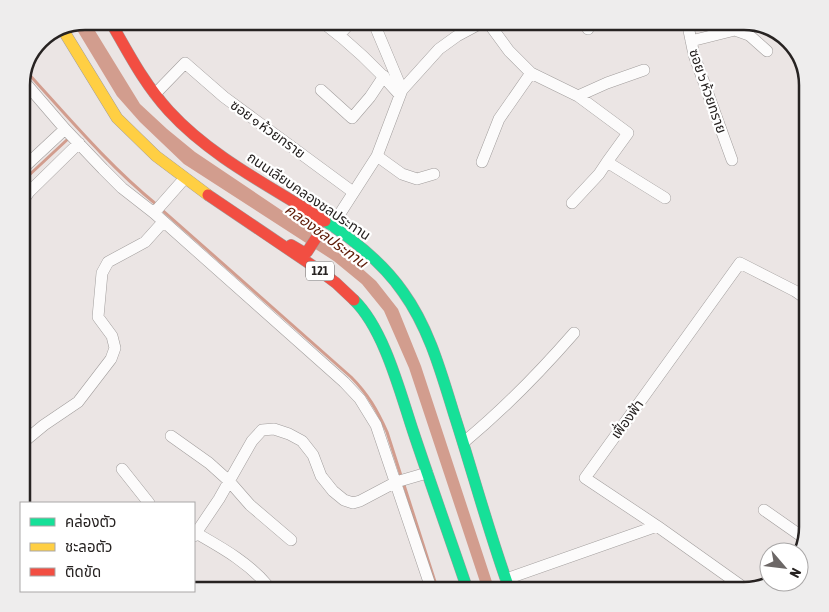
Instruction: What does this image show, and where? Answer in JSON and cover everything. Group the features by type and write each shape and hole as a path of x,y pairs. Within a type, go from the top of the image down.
{"main road":[{"name":"ถนนเลียบคลองชลประทาน","path":"116,30 155,94 182,124 207,145 255,176 326,232 363,249 391,276 413,305 435,354 506,580"},
{"name":"121","path":"65,34 117,118 156,156 184,180 229,208 316,268 336,283 361,307 377,334 390,364 465,582"},
{"path":"229,208 303,252 311,254 353,290 361,307"},
{"path":"311,254 326,232"}],"street":[{"path":"333,30 401,92"},
{"path":"339,35 344,30"},
{"path":"377,30 401,92"},
{"path":"326,232 377,156 401,92 439,49 469,30"},
{"path":"493,30 509,51 531,73 578,96 628,133 607,162 572,203"},
{"name":"ซอย ๖ ห้วยทราย","path":"689,30 694,55 732,160"},
{"path":"691,41 735,30 749,35 767,51"},
{"name":"ซอย ๑ ห้วยทราย","path":"155,94 185,63 224,97 354,192"},
{"path":"578,96 607,82 644,70"},
{"path":"482,162 498,119 531,73"},
{"path":"321,90 352,118 370,97 384,76"},
{"path":"30,88 67,131 122,188 155,211 163,222 344,382 360,399 376,425 398,481 429,582"},
{"path":"30,162 67,131"},
{"path":"30,191 79,143"},
{"path":"377,156 402,174 417,179 434,174"},
{"path":"607,162 665,198"},
{"path":"155,211 184,180"},
{"path":"30,437 78,402 110,359 115,348 112,336 98,317 102,273 108,262 145,242 163,222"},
{"name":"เฟื่องฟ้า","path":"736,582 585,478 740,263 799,294"},
{"path":"464,442 541,370 574,333"},
{"path":"265,582 232,553 195,535 252,441 262,430 274,429 302,441 313,455 321,476 333,491 344,500 353,503 398,481 427,473"},
{"path":"171,436 209,463 229,481 250,505 291,540"},
{"path":"122,469 148,502"},
{"path":"764,510 798,534"},
{"path":"506,580 657,526"}],"shaded area":[{"path":"77,30 95,30 140,104 167,129 195,152 342,251 376,281 398,309 421,366 492,582 480,582 409,368 384,311 362,284 334,261 184,164 140,122 117,96"}],"waterway":[{"path":"31,77 105,157 157,205"},
{"path":"30,174 69,138"},
{"path":"161,209 351,377 367,396 376,409 387,432 435,582"}],"traffic: fast":[{"path":"325,221 357,244 386,271 403,292 420,320 439,366 507,582"},
{"path":"354,300 365,312 374,327 390,362 465,582"}],"traffic: slow":[{"path":"65,34 117,118 156,156 208,195"}],"traffic: jam":[{"path":"115,30 152,90 186,128 243,171 325,221"},
{"path":"208,195 316,268 354,300"},
{"path":"291,245 303,252 307,252 320,232 303,218"}],"water label":[{"name":"คลองชลประทาน","path":"326,236"}]}
